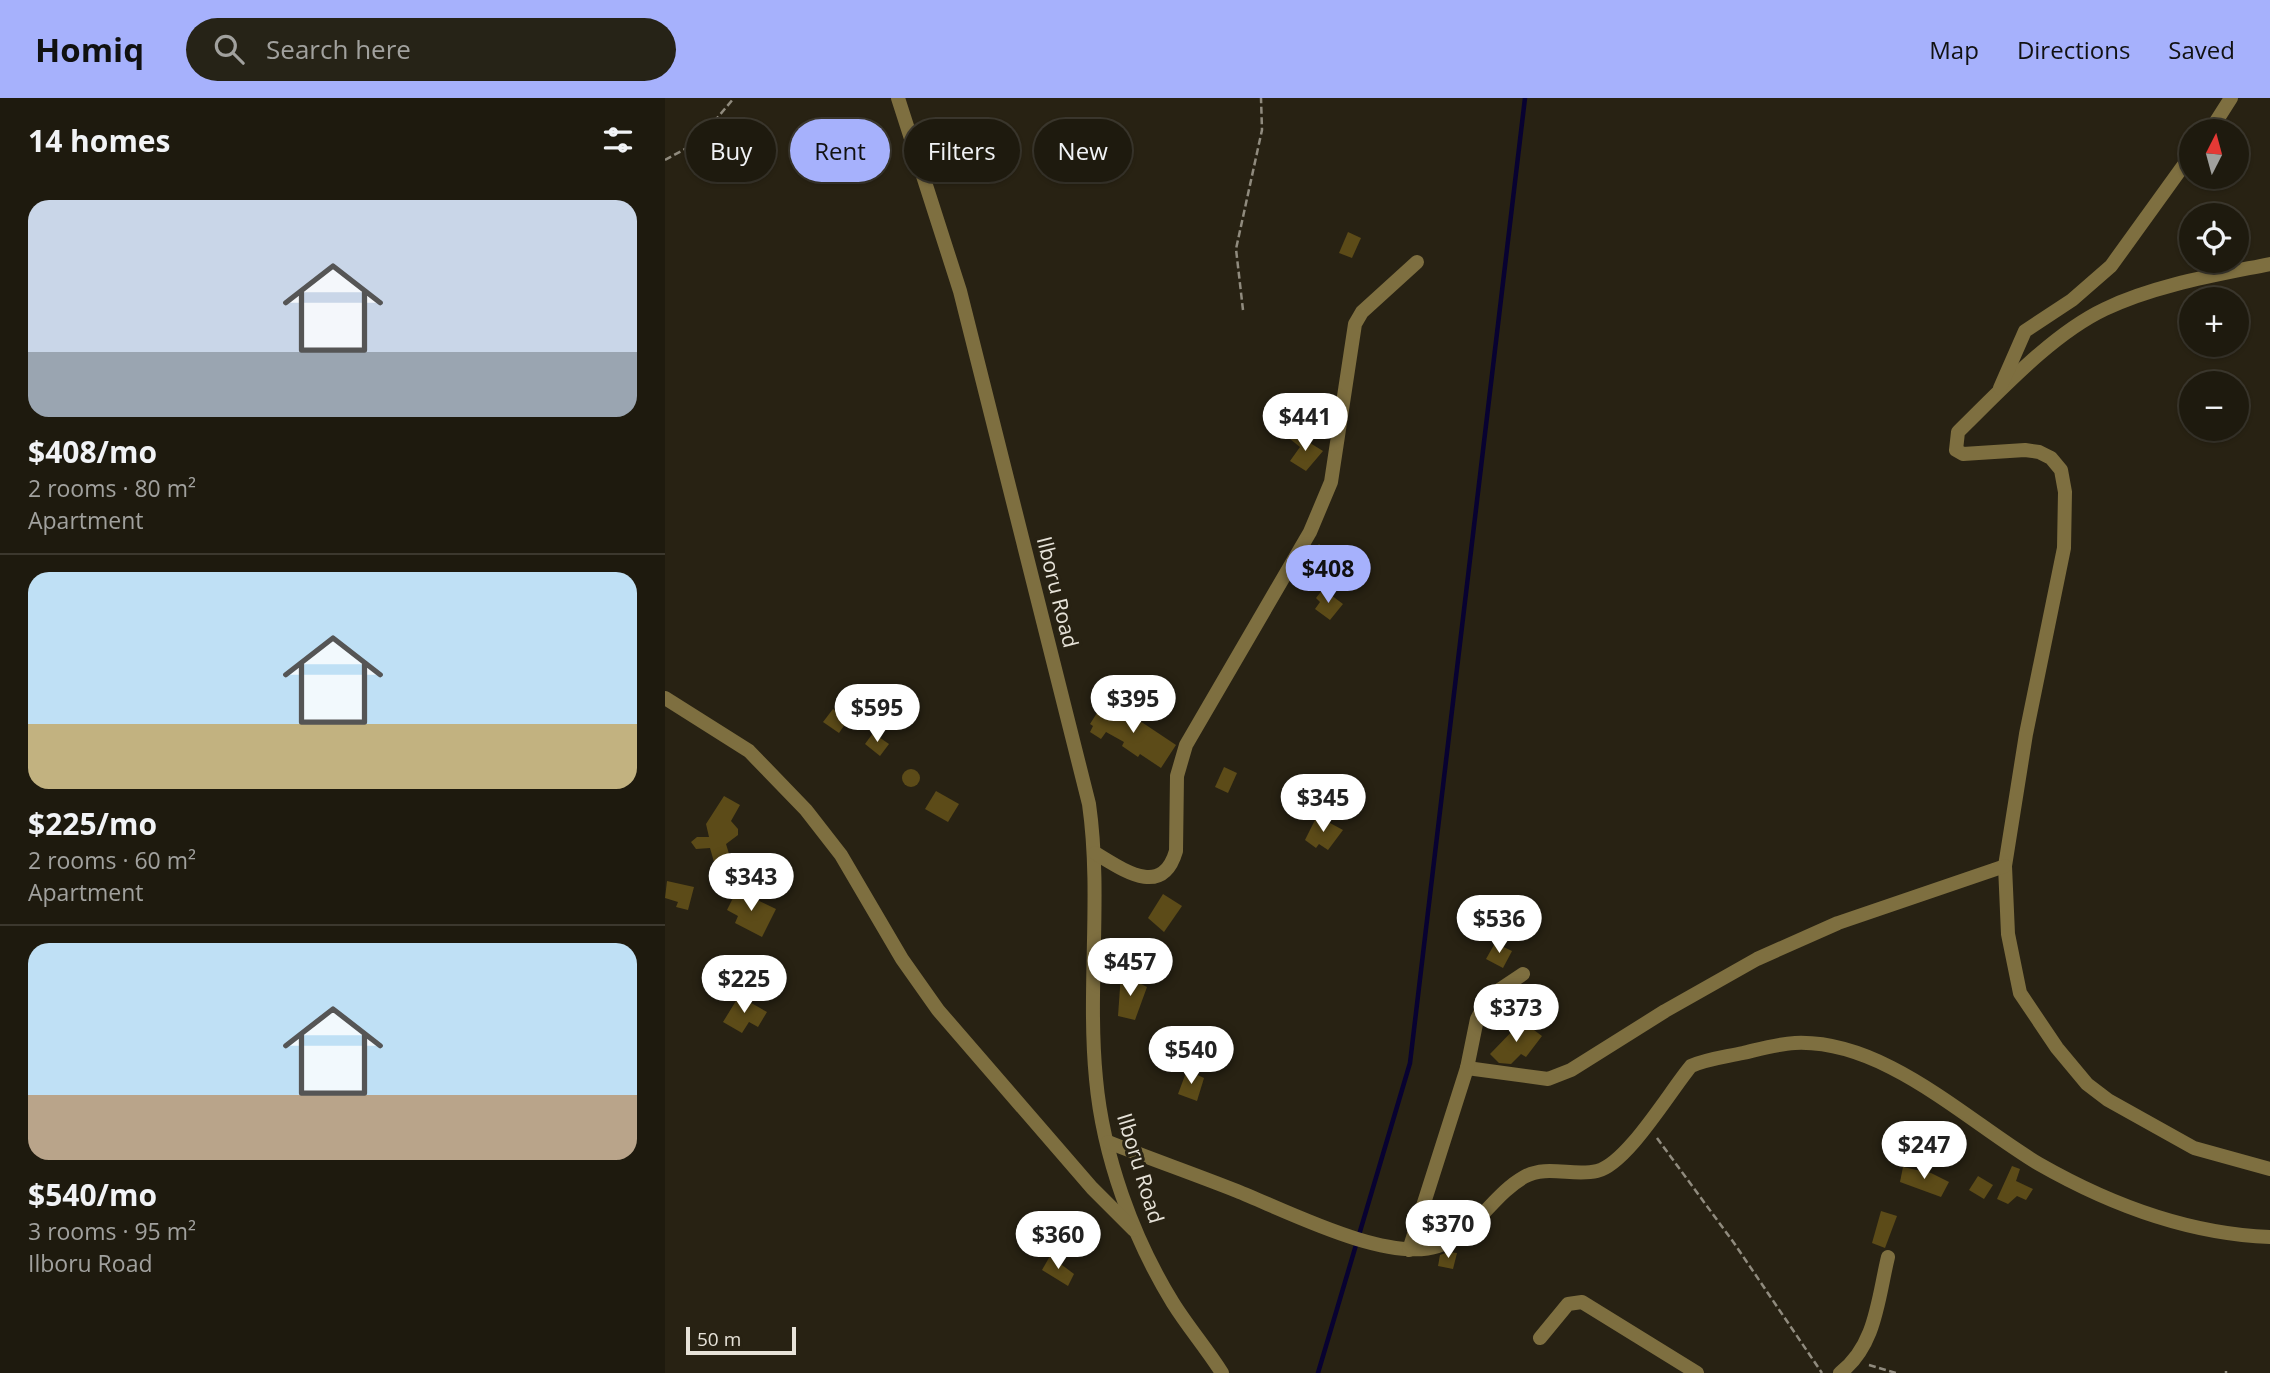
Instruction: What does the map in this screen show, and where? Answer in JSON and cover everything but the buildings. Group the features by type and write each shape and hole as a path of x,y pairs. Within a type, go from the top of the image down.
{"street":[{"name":"Ilboru Road","path":"898,98 960,291 1080,762 1095,853 1094,1048 1096,1080 1108,1142 1140,1236 1173,1302 1222,1373"},
{"path":"2218,119 2231,98"},
{"path":"1998,393 2025,331 2072,300 2111,266 2179,172"},
{"path":"1095,853 1130,874 1145,878 1167,870 1173,861 1176,851 1177,776 1186,745 1310,533 1331,482 1355,324 1362,312 1417,262"},
{"path":"2270,264 2156,291 2104,309 2044,352 1998,393 1958,432 1956,450 1963,454 2025,450 2051,458 2061,470 2066,523 2064,548 2028,721 2005,866 2008,934 2020,993 2044,1032 2087,1084 2141,1121 2194,1147 2270,1169"},
{"path":"665,698 749,751 806,810 841,855 902,959 938,1010 1092,1188 1140,1236"},
{"path":"1467,1068 1541,1080 1560,1075 1757,958 1839,923 2005,866"},
{"path":"1409,1250 1467,1068 1477,1019 1485,1004 1523,974"},
{"path":"1108,1142 1359,1239 1409,1250 1438,1247 1462,1234 1496,1200 1529,1174 1550,1170 1600,1171 1613,1163 1647,1126 1691,1066 1775,1045 1818,1045 1860,1055 1919,1083 2040,1164 2111,1199 2193,1227 2238,1236 2270,1237"},
{"path":"1840,1373 1854,1361 1868,1341 1888,1256"},
{"path":"1540,1338 1569,1304 1583,1302 1697,1373"}],"path":[{"path":"665,160 696,143 734,98"},
{"path":"1243,310 1236,249 1262,130 1261,98"},
{"path":"1647,1126 1734,1243 1822,1373"},
{"path":"1854,1361 1896,1373"}],"waterway":[{"path":"1318,1373 1410,1063 1525,98"}]}
